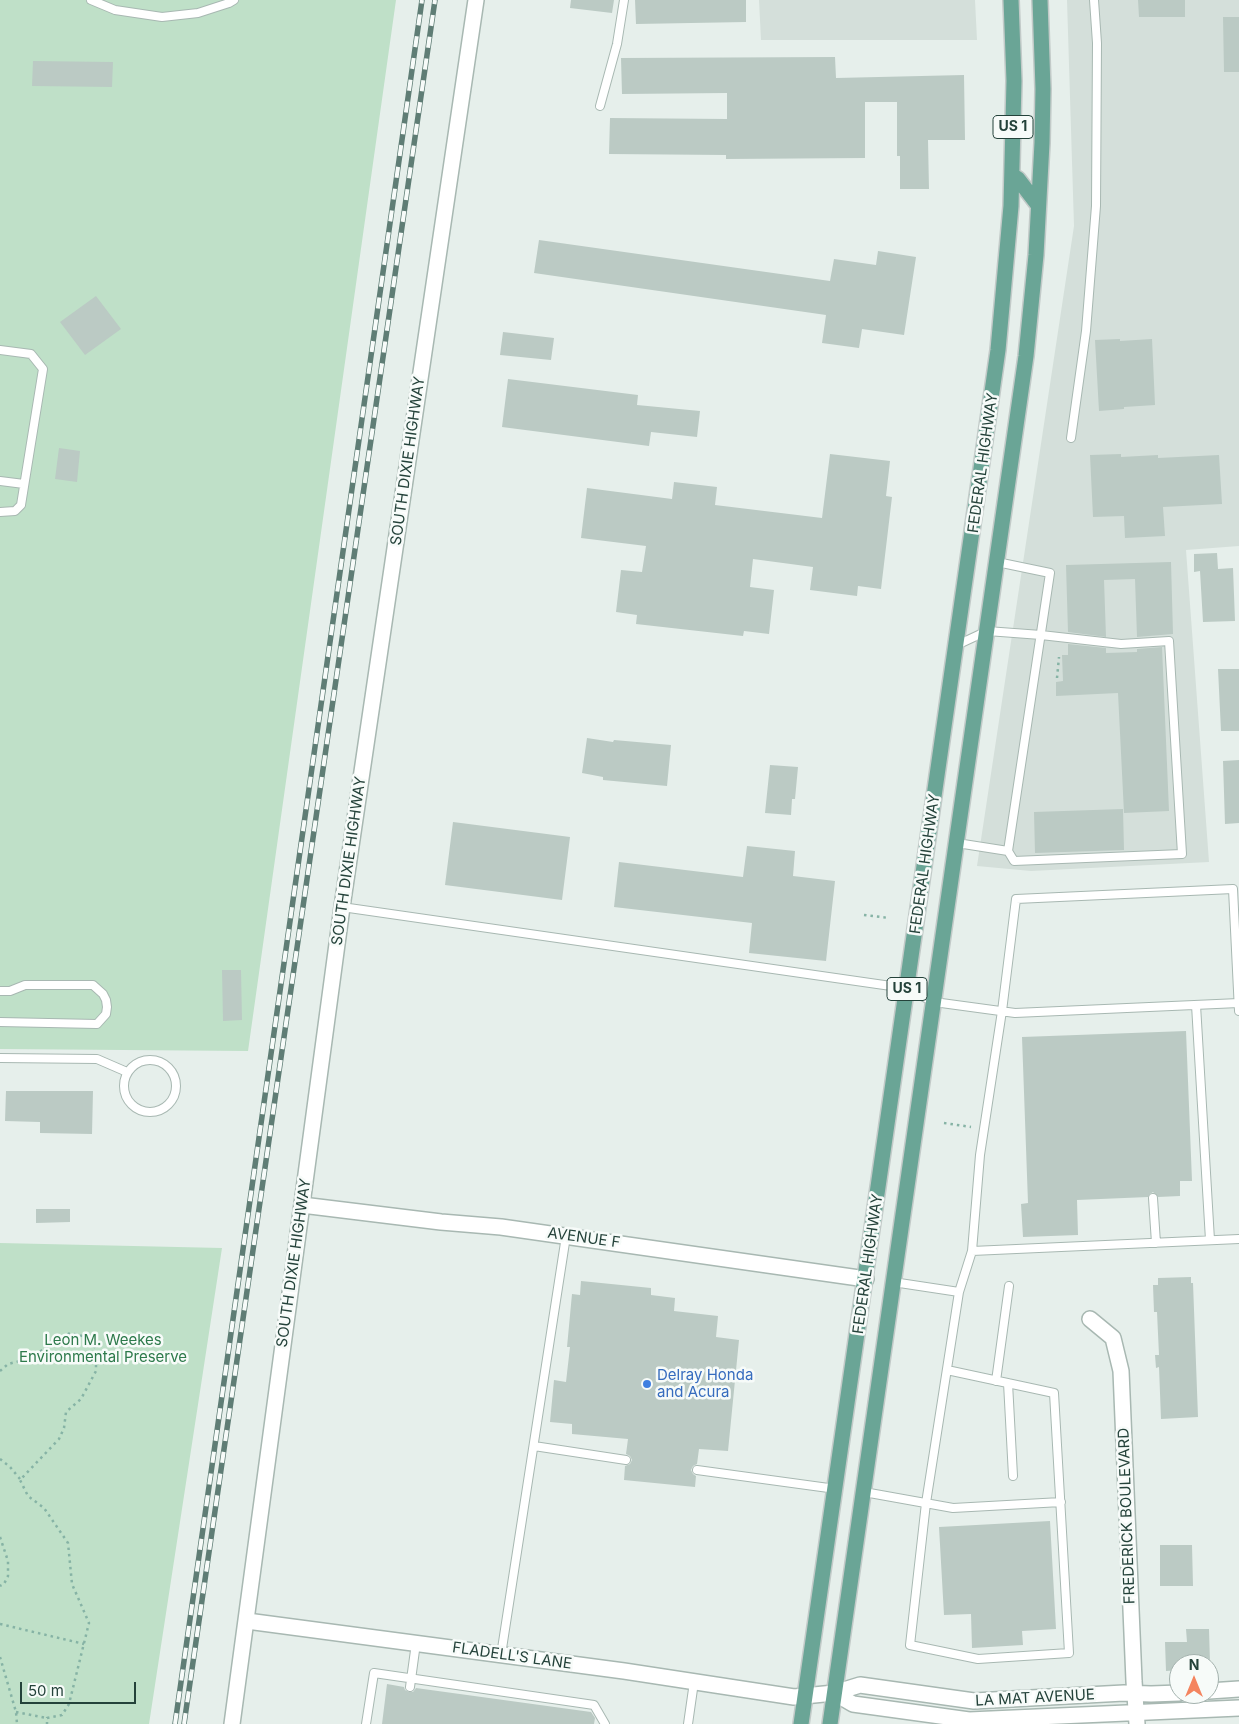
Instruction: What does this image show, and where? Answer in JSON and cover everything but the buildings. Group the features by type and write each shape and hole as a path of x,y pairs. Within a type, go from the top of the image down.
{"main road":[{"name":"FEDERAL HIGHWAY","path":"801,1724 998,350 1008,253 1012,175 1014,81 1012,0"},
{"name":"FEDERAL HIGHWAY","path":"830,1724 997,562 1032,303 1043,89 1040,0"},
{"path":"1012,175 1018,179 1038,205"}],"street":[{"name":"SOUTH DIXIE HIGHWAY","path":"232,1724 342,907 476,0"},
{"name":"AVENUE F","path":"302,1205 441,1222 501,1227 866,1279"},
{"name":"FREDERICK BOULEVARD","path":"1090,1319 1113,1338 1121,1371 1137,1719"},
{"name":"FLADELL'S LANE","path":"247,1621 777,1694"},
{"name":"LA MAT AVENUE","path":"777,1694 805,1696 834,1694 860,1685 974,1701 1169,1693"},
{"path":"1219,1690 1239,1689"},
{"name":"LA MAT AVENUE","path":"834,1694 853,1704 969,1720 1137,1719 1239,1708"}],"lane":[{"path":"96,1 114,10 162,17 198,13 234,0"},
{"path":"600,106 617,44 624,0"},
{"path":"1071,438 1086,332 1096,206 1097,43 1094,0"},
{"path":"0,350 31,354 43,369 21,505 15,511 0,512"},
{"path":"0,480 24,484"},
{"path":"957,645 987,631 1041,634 1121,644 1169,642 1182,854 1014,861 1008,851 1041,634 1050,573 997,562"},
{"path":"957,843 1008,851"},
{"path":"947,1370 1054,1393 1069,1653 978,1659 910,1645 926,1503 959,1292 972,1251 980,1154 1002,1011 1016,899 1232,889 1239,1011"},
{"path":"342,907 907,989 934,1002 1015,1013 1239,1003"},
{"path":"0,991 25,985 92,985 103,994 107,1007 106,1014 97,1024 0,1022"},
{"path":"1196,1005 1210,1240"},
{"path":"0,1058 97,1058 128,1072"},
{"path":"146,1060 160,1062 167,1066 175,1079 176,1086 172,1100 160,1110 153,1112 146,1112 132,1106 123,1086 128,1072 139,1062 146,1060"},
{"path":"1153,1198 1156,1243"},
{"path":"501,1655 566,1236"},
{"path":"972,1251 1239,1239"},
{"path":"893,1282 959,1292"},
{"path":"996,1381 1009,1286"},
{"path":"1008,1383 1013,1476"},
{"path":"534,1446 626,1460"},
{"path":"697,1470 836,1489"},
{"path":"864,1492 954,1508 1061,1502"},
{"path":"410,1687 416,1643"},
{"path":"366,1724 374,1673 594,1705 604,1722"},
{"path":"688,1724 694,1682"}],"path":[{"path":"1057,678 1059,657"},
{"path":"864,915 889,918"},
{"path":"944,1124 972,1127"},
{"path":"0,1371 8,1364 28,1358 70,1333 91,1338 96,1350 96,1371 81,1399 66,1412 64,1428 59,1439 20,1480"},
{"path":"0,1459 10,1467 20,1480 28,1496 44,1508 68,1543 72,1584 89,1623 69,1704 62,1715 48,1718 16,1712"},
{"path":"0,1537 8,1561 8,1576 4,1584 0,1586"},
{"path":"0,1624 84,1644"},
{"path":"0,1658 16,1712 17,1724"},
{"path":"48,1718 48,1724"}],"shaded area":[{"path":"759,0 975,0 977,40 761,40"},
{"path":"1067,0 1239,0 1239,546 1186,550 1209,862 1031,871 977,866 1074,226"}],"green space":[{"path":"0,0 396,0 248,1051 0,1049"},
{"name":"Leon M. Weekes Environmental Preserve","path":"0,1243 222,1248 149,1724 0,1724"}],"railway":[{"path":"175,1724 422,0"},
{"path":"184,1724 435,0"}],"place":[{"name":"Delray Honda and Acura","path":"647,1384"}]}
